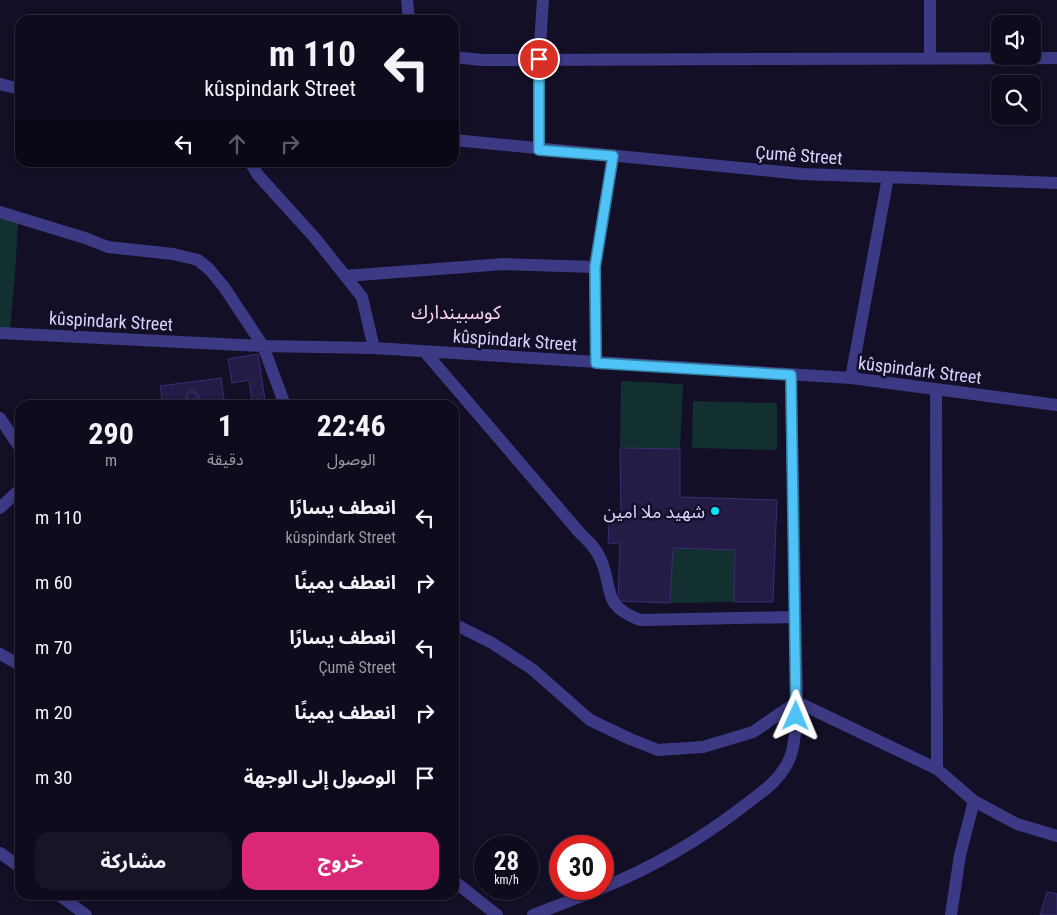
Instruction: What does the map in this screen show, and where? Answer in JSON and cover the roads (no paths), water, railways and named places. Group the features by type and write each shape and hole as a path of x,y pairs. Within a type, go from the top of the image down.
{"street":[{"path":"407,0 408,15"},
{"path":"539,150 539,59 543,0"},
{"path":"930,0 930,58"},
{"path":"459,58 482,60 1057,58"},
{"path":"0,84 15,88"},
{"name":"Çumê Street","path":"459,141 539,150 802,174 1057,183"},
{"path":"596,363 595,267 613,156"},
{"path":"253,167 258,175 315,238 362,298 374,348"},
{"path":"851,378 888,178"},
{"path":"0,212 108,247 173,254 198,260 209,269 224,287 263,346 283,400"},
{"path":"346,276 504,264 595,267"},
{"name":"kûspindark Street","path":"0,333 263,346 374,348 851,378 1057,405"},
{"path":"425,352 579,532 595,548 602,561 610,595 616,607 625,614 640,620 795,617"},
{"path":"614,883 631,876 689,845 726,820 778,779 789,760 795,730 797,702 791,375"},
{"path":"936,390 937,769"},
{"path":"0,418 15,440"},
{"path":"0,508 15,494"},
{"path":"459,626 492,642 532,669 590,720 658,750 704,747 753,732 797,702"},
{"path":"0,654 15,662"},
{"path":"797,702 937,769 974,801 1017,824 1057,836"},
{"path":"951,915 960,855 974,801"},
{"path":"0,852 15,863"},
{"path":"459,885 494,914"},
{"path":"66,900 86,915"},
{"path":"533,915 571,900"}],"place":[{"name":"شهيد ملا امين","path":"715,511"}],"district":[{"name":"كوسبيندارك","path":"456,312"}]}
